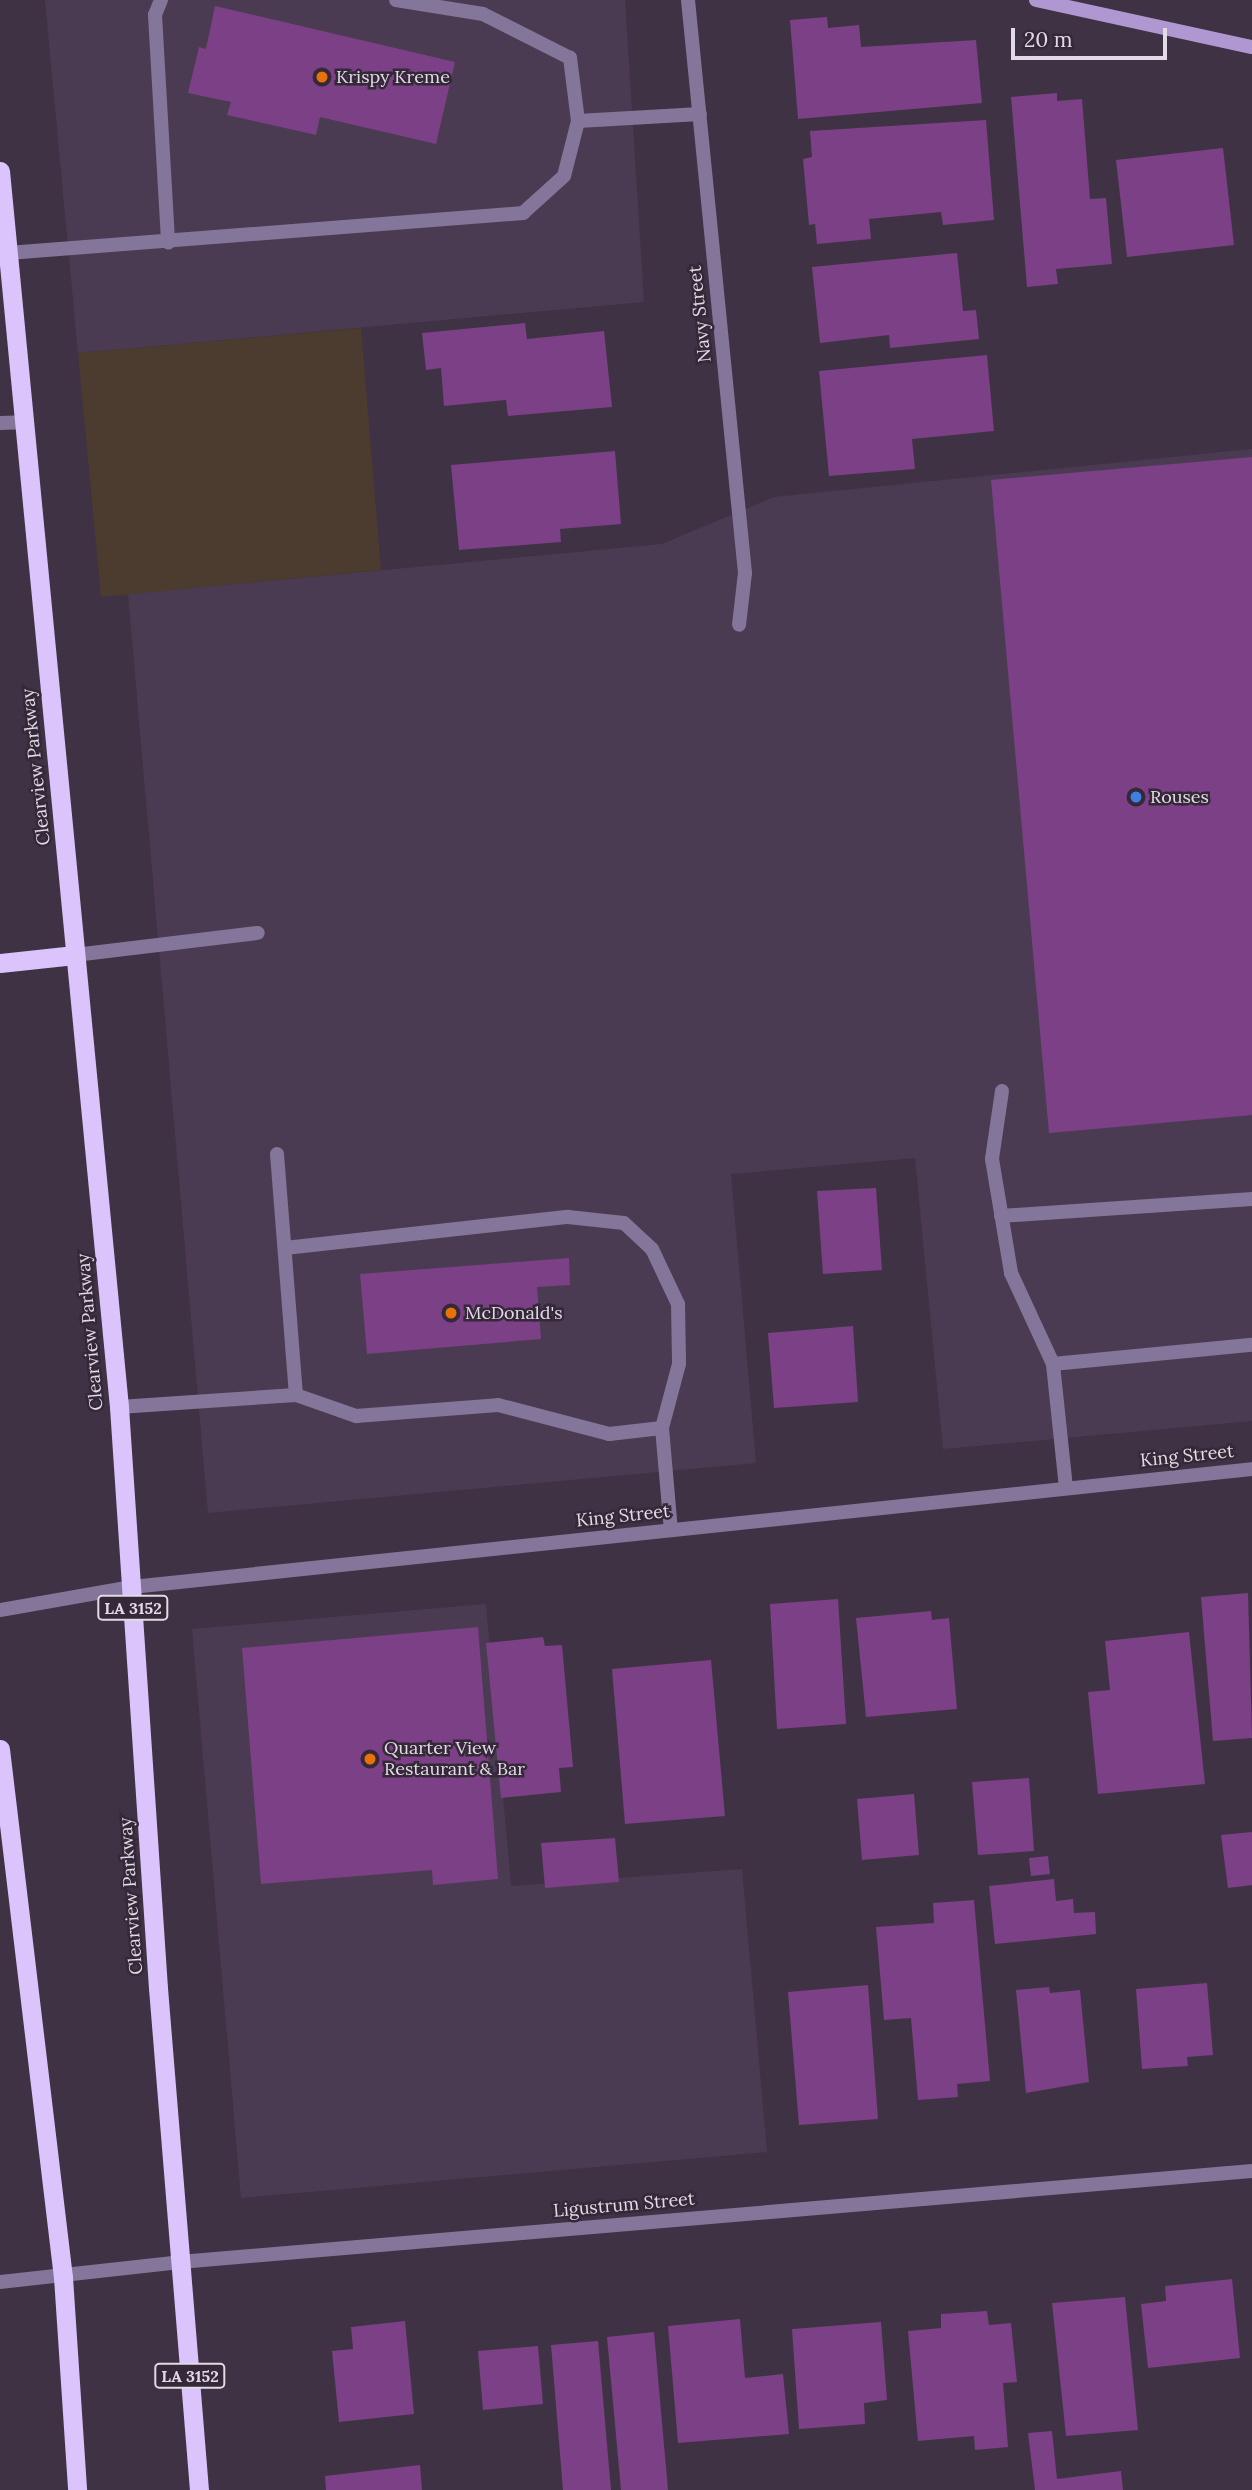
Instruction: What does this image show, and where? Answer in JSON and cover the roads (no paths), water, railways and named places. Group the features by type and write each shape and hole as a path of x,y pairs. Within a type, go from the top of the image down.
{"highway":[{"name":"Clearview Parkway","path":"0,171 119,1407 180,2262 199,2490"},
{"path":"0,963 75,955"},
{"path":"0,1749 63,2277 77,2490"}],"main road":[{"path":"1035,0 1252,47"}],"street":[{"path":"161,0 155,15 168,243"},
{"name":"Navy Street","path":"688,0 746,573 740,625"},
{"path":"8,253 168,243 523,213 564,176 579,121 569,58 483,14 405,1"},
{"path":"579,121 700,114"},
{"path":"0,423 23,422"},
{"path":"75,955 258,933"},
{"path":"1002,1091 992,1159 1001,1216 1011,1273 1053,1364 1066,1488"},
{"path":"278,1154 296,1395"},
{"path":"1001,1216 1252,1199"},
{"path":"285,1248 568,1217 624,1223 652,1249 678,1304 679,1364 662,1428 671,1530"},
{"path":"1053,1364 1252,1345"},
{"path":"119,1407 296,1395 356,1416 498,1405 609,1434 662,1428"},
{"name":"King Street","path":"0,1610 132,1587 1252,1468"},
{"name":"Ligustrum Street","path":"0,2282 180,2262 1252,2171"}],"place":[{"name":"Krispy Kreme","path":"322,77"},
{"name":"Rouses","path":"1136,797"},
{"name":"McDonald's","path":"451,1313"},
{"name":"Quarter View Restaurant & Bar","path":"370,1759"}]}
